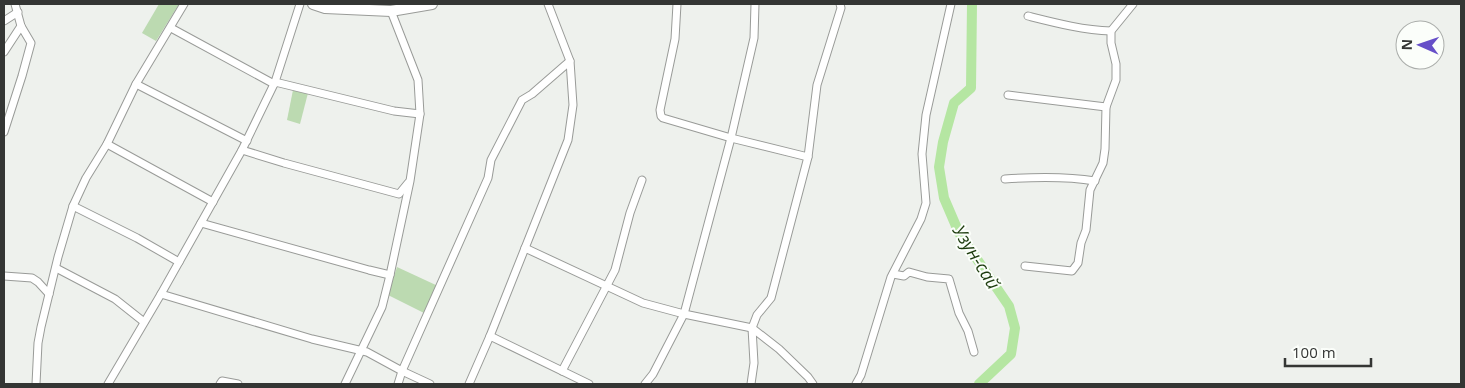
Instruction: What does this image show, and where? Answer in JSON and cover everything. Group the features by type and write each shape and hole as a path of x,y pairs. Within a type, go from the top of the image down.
{"street":[{"path":"4,132 31,43 21,26 16,4"},
{"path":"36,384 38,344 48,294 73,206 86,178 107,144 136,84 184,4"},
{"path":"108,384 242,150 274,83 300,4"},
{"path":"313,4 325,8 391,11 432,4"},
{"path":"469,384 526,248 568,140 573,106 570,61 548,4"},
{"path":"677,4 675,39 660,110 661,116 731,138 808,157"},
{"path":"645,384 653,374 684,314 731,138 754,38 755,4"},
{"path":"751,384 754,363 752,328 757,315 771,298 808,157 817,84 842,8 840,4"},
{"path":"856,384 861,375 893,274 922,219 926,203 922,154 926,115 951,4"},
{"path":"1025,266 1072,271 1078,264 1081,244 1086,230 1090,190 1103,163 1106,108 1116,80 1116,64 1111,43 1111,31 1133,4"},
{"path":"345,384 382,306 410,181 420,114 418,80 391,11"},
{"path":"4,21 18,12"},
{"path":"1028,16 1067,25 1111,31"},
{"path":"4,52 21,26"},
{"path":"170,28 274,83 394,111 420,114"},
{"path":"398,384 488,178 491,160 522,100 532,94 570,61"},
{"path":"136,84 246,141"},
{"path":"1008,94 1106,108"},
{"path":"107,144 213,202"},
{"path":"242,150 399,194 410,181"},
{"path":"1005,179 1032,177 1095,181"},
{"path":"562,371 615,270 630,213 642,180"},
{"path":"73,206 137,238 179,262"},
{"path":"201,224 390,275"},
{"path":"526,248 643,303 684,314 752,328 779,349 807,381 813,384"},
{"path":"56,268 115,299 144,322"},
{"path":"893,274 904,276 909,272 927,277 948,279 959,313 968,330 974,352"},
{"path":"4,276 32,278 48,294"},
{"path":"161,294 312,339 368,352 402,372 430,384"},
{"path":"490,336 589,384"},
{"path":"220,384 222,381 238,384"}],"green space":[{"path":"159,4 179,4 156,41 142,33"},
{"path":"293,90 308,93 300,124 287,120"},
{"path":"397,267 438,286 426,314 388,295"}],"waterway":[{"name":"Узун-сай","path":"972,4 971,88 954,103 943,142 939,167 944,198 959,233 1009,306 1015,328 1011,354 979,384"}]}
